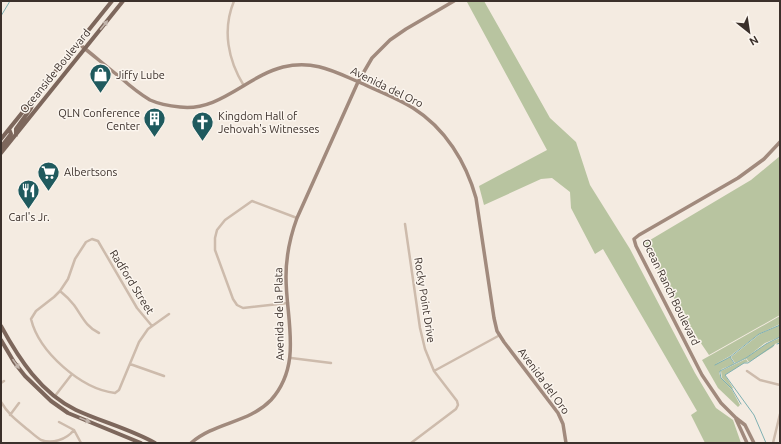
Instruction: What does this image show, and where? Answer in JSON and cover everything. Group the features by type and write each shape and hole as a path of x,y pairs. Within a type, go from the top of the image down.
{"main road":[{"name":"Oceanside Boulevard","path":"1,139 79,44 112,1"},
{"name":"Oceanside Boulevard","path":"1,153 123,1"},
{"path":"16,135 15,131 18,125 31,108 37,94"},
{"path":"1,147 11,134 10,128"},
{"path":"1,326 12,347"},
{"path":"1,332 30,372 55,396 75,409 116,425 155,443"},
{"path":"1,340 14,362 34,385 51,401 68,413 140,443"},
{"path":"34,385 47,395 55,396"},
{"path":"51,401 58,402 72,410 75,409"}],"street":[{"path":"234,1 228,28 228,42 231,58 244,86"},
{"name":"Avenida de la Plata","path":"191,443 209,430 238,420 259,410 280,387 287,373 290,358 290,328 286,278 290,238 297,218 358,82 372,58 390,40 454,1"},
{"name":"Avenida del Oro","path":"79,44 139,93 150,100 166,105 181,108 204,105 216,101 269,72 281,68 308,64 329,69 402,102 423,115 440,130 457,153 471,181 476,198 497,331 558,413 563,424 566,443"},
{"name":"Ocean Ranch Boulevard","path":"754,443 745,425 721,402 702,375 636,246 634,239 741,176 764,159 780,142"},
{"path":"288,304 243,308 237,305 233,299 215,250 215,238 217,230 225,220 252,201 297,218"},
{"name":"Rocky Point Drive","path":"405,224 420,328 426,353 434,371 458,405 456,409 411,443"},
{"name":"Radford Street","path":"60,291 68,279 74,259 86,242 92,239 96,240 137,308 152,326"},
{"path":"99,333 93,330 84,321 74,305 60,291 36,311 31,319 40,339 50,353 72,374 82,380 115,394 119,390 139,342 152,326 169,314"},
{"path":"434,371 500,335"},
{"path":"290,358 331,363"},
{"path":"130,364 164,376"},
{"path":"747,371 760,380 780,385"},
{"path":"55,396 72,374"},
{"path":"1,403 10,415 42,442 57,442 68,436 74,430"},
{"path":"10,415 19,403"},
{"path":"773,443 780,414"},
{"name":"Ocean Ranch Boulevard","path":"736,418 747,443"},
{"path":"59,422 74,430 81,443"}],"green space":[{"path":"484,1 550,118 576,142 590,185 630,249 695,373 716,408 733,420 741,443 705,443 691,415 697,411 603,249 595,254 571,208 570,192 552,178 541,179 484,205 479,186 547,150 467,2"},
{"path":"780,156 780,315 709,355 667,286 645,243 751,180"},
{"path":"780,316 780,324 759,334 730,356 714,365 730,357 734,364 722,369 719,373 721,378 732,390 740,405 738,407 718,388 702,360"},
{"path":"780,325 780,337 765,343 746,358 735,363 731,357 760,334"},
{"path":"780,338 780,342 749,362 746,358 766,344"},
{"path":"746,359 748,362 725,375 733,388 732,389 722,378 721,371"}],"waterway":[{"path":"1,16 10,1"},
{"path":"715,365 730,357 759,334 780,325"},
{"path":"741,404 732,389 721,378 720,371 746,358 766,344 780,337"},
{"path":"766,443 754,415 725,375 744,363 748,363 774,345"},
{"path":"730,357 734,363"}],"place":[{"name":"Jiffy Lube","path":"100,94"},
{"name":"QLN Conference Center","path":"155,138"},
{"name":"Kingdom Hall of Jehovah's Witnesses","path":"202,142"},
{"name":"Albertsons","path":"49,192"},
{"name":"Carl's Jr.","path":"29,210"}]}
